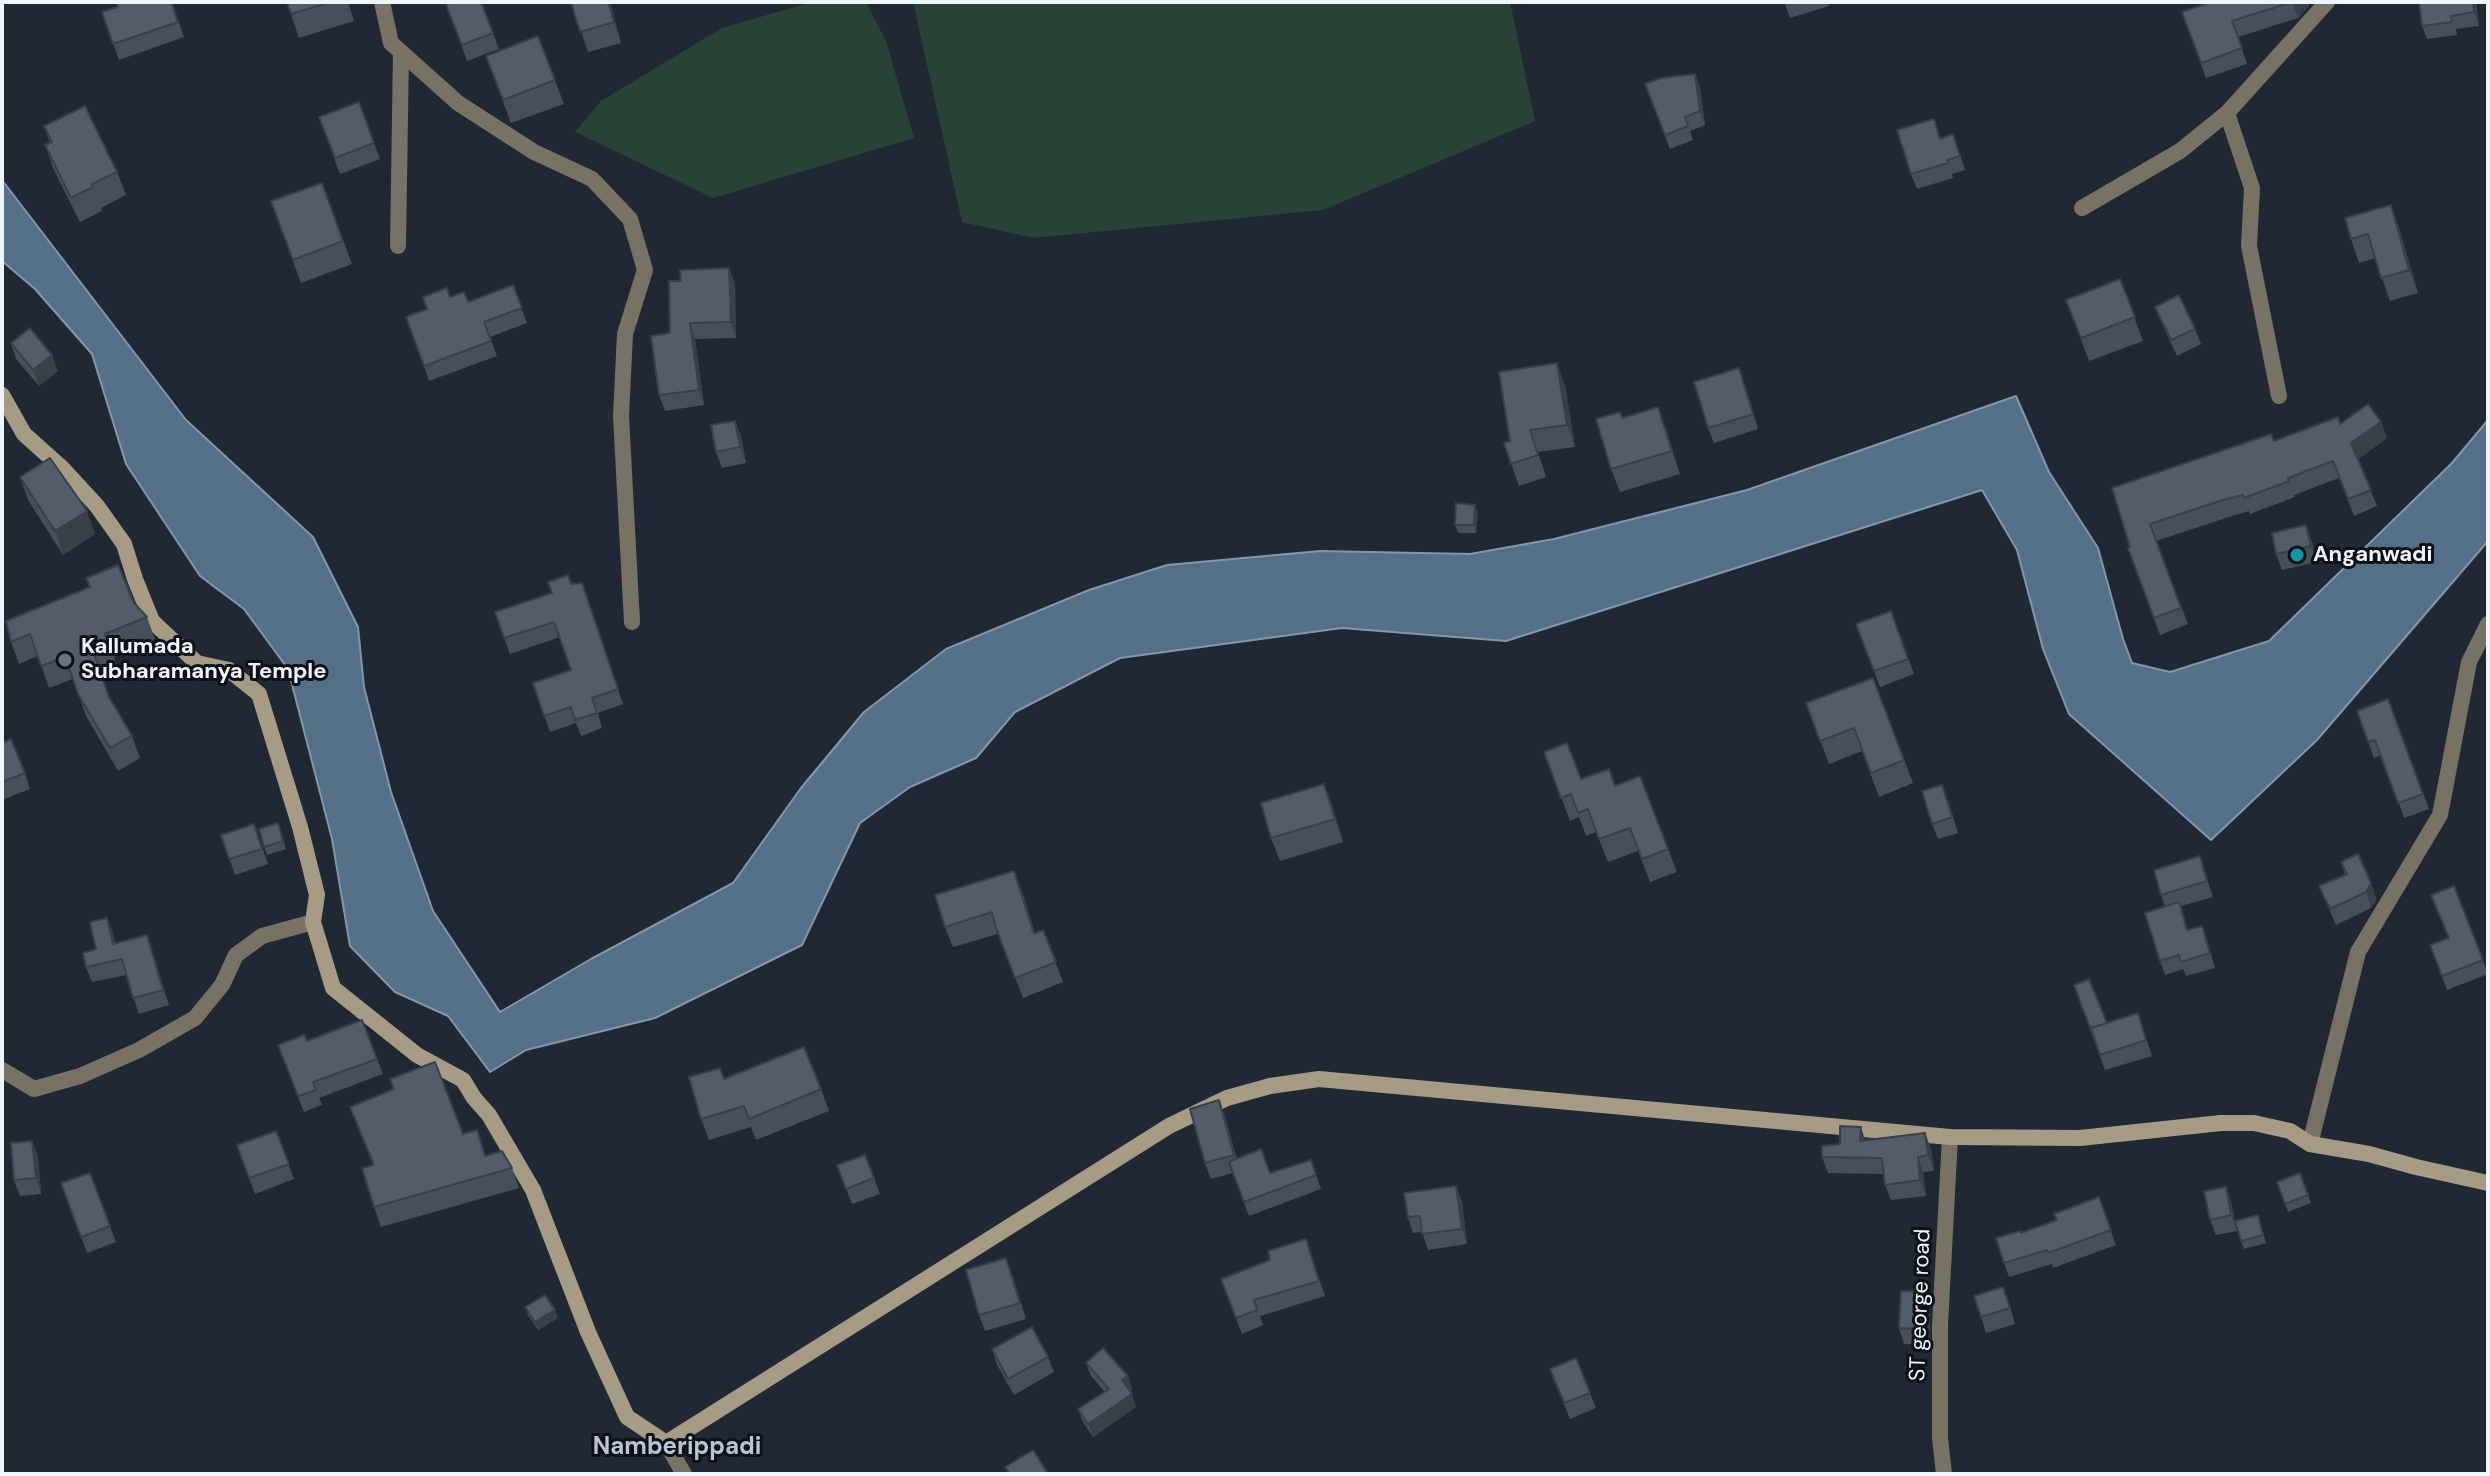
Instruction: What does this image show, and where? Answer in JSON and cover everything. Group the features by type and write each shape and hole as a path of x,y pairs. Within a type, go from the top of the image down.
{"main road":[{"path":"2,395 24,434 62,468 97,506 124,544 152,621 197,663 229,670 259,694 300,827 317,895 313,922 333,988 417,1055 463,1080 489,1115 533,1190 588,1332 627,1417 666,1443 1169,1126 1227,1098 1270,1086 1319,1079 1950,1137 2080,1138 2221,1123 2254,1123 2290,1131 2310,1144 2369,1154 2488,1183"}],"street":[{"path":"382,2 391,43 401,52 471,111 534,152 592,179 630,219 645,270 625,334 621,416 632,622"},
{"path":"2082,208 2180,151 2227,113 2327,2"},
{"path":"398,246 401,52"},
{"path":"2227,113 2252,188 2249,246 2279,396"},
{"path":"2310,1144 2358,952 2440,815 2469,662 2488,624"},
{"path":"2,1070 34,1089 80,1076 139,1050 195,1018 222,985 236,955 262,936 313,922"},
{"name":"ST george road","path":"1944,1474 1940,1438 1940,1325 1950,1137"},
{"path":"666,1443 684,1474"}],"green space":[{"path":"812,2 866,2 886,41 914,138 713,198 575,132 601,101 722,28"},
{"path":"913,2 1510,2 1535,121 1323,210 1033,238 962,222"}],"water":[{"path":"2,180 186,420 313,537 358,627 364,687 391,792 433,911 500,1012 733,883 801,788 864,712 946,649 1089,590 1167,565 1320,551 1470,554 1554,539 1747,490 2016,396 2049,472 2098,548 2132,663 2170,672 2269,641 2452,463 2488,420 2488,541 2317,740 2211,840 2069,714 2043,649 2017,550 1982,490 1506,641 1342,628 1120,658 1015,712 976,758 910,787 860,823 802,945 655,1018 526,1050 490,1072 448,1016 395,992 350,946 332,839 288,669 244,609 200,576 126,464 92,354 35,289 2,261"}],"building":[{"path":"116,2 171,2 178,22 113,44 102,12 118,7"},
{"path":"287,2 331,2 291,14"},
{"path":"445,2 481,2 493,33 462,45"},
{"path":"571,2 608,2 614,22 580,32"},
{"path":"2211,2 2292,2 2232,21 2242,48 2201,63 2182,12"},
{"path":"2419,2 2473,2 2474,12 2451,16 2452,22 2422,26"},
{"path":"538,36 555,80 503,100 486,56"},
{"path":"1695,74 1700,111 1685,117 1688,126 1665,135 1645,84 1661,78"},
{"path":"359,102 374,143 335,158 319,117"},
{"path":"85,106 117,172 71,198 45,145 52,142 44,126"},
{"path":"1934,119 1940,139 1953,134 1960,156 1947,160 1948,163 1911,174 1897,130"},
{"path":"322,183 343,241 293,260 271,201"},
{"path":"2391,205 2409,270 2381,278 2368,234 2351,239 2345,218"},
{"path":"729,268 731,322 690,323 699,390 659,395 651,336 670,333 669,281 681,281 680,270"},
{"path":"2120,279 2135,317 2081,338 2066,300"},
{"path":"513,285 522,308 484,322 491,341 424,366 406,317 427,309 423,297 447,288 450,297 464,292 468,302"},
{"path":"2179,295 2195,329 2171,340 2155,307"},
{"path":"30,328 52,355 33,370 11,343"},
{"path":"1557,363 1567,425 1530,430 1538,455 1511,464 1504,443 1510,441 1499,372"},
{"path":"1739,368 1753,414 1708,428 1694,382"},
{"path":"2368,404 2381,422 2351,443 2371,490 2348,499 2333,461 2244,498 2243,495 2223,500 2150,524 2181,608 2154,618 2128,548 2112,488 2271,434 2274,441 2338,417 2340,424"},
{"path":"1658,407 1672,451 1611,469 1596,419 1620,412 1622,418"},
{"path":"735,421 740,447 716,452 711,425"},
{"path":"50,458 87,511 55,531 20,477"},
{"path":"1456,503 1475,505 1474,525 1455,525"},
{"path":"2306,525 2311,546 2276,554 2272,533"},
{"path":"118,565 134,603 147,617 105,634 108,642 92,648 109,697 132,736 110,748 78,694 65,657 41,666 30,634 11,642 6,621 90,587 86,578"},
{"path":"568,575 571,584 582,583 618,689 592,698 597,713 575,720 571,707 544,716 533,683 571,670 554,622 504,638 495,612 552,593 548,582"},
{"path":"1891,611 1908,659 1874,671 1856,624"},
{"path":"1873,678 1904,760 1871,773 1854,728 1820,741 1806,703"},
{"path":"2388,699 2423,794 2398,803 2375,740 2368,742 2357,711"},
{"path":"11,739 25,773 2,782 2,743"},
{"path":"1567,743 1581,779 1609,769 1615,786 1640,776 1668,849 1642,859 1630,828 1599,839 1588,809 1578,813 1571,794 1561,798 1544,752"},
{"path":"1324,784 1335,819 1271,838 1261,803"},
{"path":"1942,785 1952,817 1932,824 1922,791"},
{"path":"278,823 283,841 264,847 259,829"},
{"path":"254,824 262,849 229,859 221,835"},
{"path":"2358,854 2371,883 2366,892 2330,909 2319,886 2347,874 2341,862"},
{"path":"2200,856 2207,881 2161,895 2154,870"},
{"path":"1014,871 1034,934 1043,930 1056,962 1015,978 992,912 945,927 935,895"},
{"path":"2454,886 2483,960 2442,976 2430,945 2449,938 2431,895"},
{"path":"2179,902 2187,930 2202,926 2210,953 2181,962 2179,955 2160,961 2145,913"},
{"path":"107,918 113,944 147,935 163,990 133,998 122,959 86,967 83,953 96,949 90,922"},
{"path":"2089,979 2107,1023 2091,1028 2093,1036 2074,985"},
{"path":"2138,1013 2146,1040 2100,1055 2091,1028"},
{"path":"362,1020 377,1059 313,1082 316,1090 298,1096 278,1045 304,1035 307,1041"},
{"path":"804,1047 821,1089 749,1119 744,1106 701,1119 689,1077 720,1068 724,1079"},
{"path":"435,1062 463,1134 477,1130 485,1156 502,1151 512,1168 374,1207 362,1168 374,1165 350,1107 394,1089 390,1079"},
{"path":"1219,1100 1234,1155 1205,1163 1190,1109"},
{"path":"1840,1126 1861,1127 1860,1141 1925,1133 1928,1155 1918,1157 1920,1180 1885,1185 1882,1158 1822,1157 1822,1146 1840,1144"},
{"path":"276,1131 289,1164 249,1178 237,1145"},
{"path":"32,1141 36,1178 14,1180 11,1143"},
{"path":"1261,1149 1270,1173 1311,1160 1316,1175 1244,1202 1229,1162"},
{"path":"865,1155 874,1178 846,1189 837,1165"},
{"path":"90,1173 110,1226 81,1237 61,1183"},
{"path":"2300,1173 2308,1195 2285,1204 2277,1182"},
{"path":"1456,1186 1462,1229 1422,1234 1420,1216 1408,1217 1404,1193"},
{"path":"2226,1187 2231,1215 2210,1220 2204,1191"},
{"path":"2099,1197 2111,1230 2048,1253 2047,1250 2004,1263 1996,1238 2057,1220 2054,1214"},
{"path":"2258,1215 2263,1235 2241,1241 2235,1221"},
{"path":"1306,1239 1319,1281 1254,1300 1257,1310 1236,1318 1221,1279 1270,1260 1268,1251"},
{"path":"1006,1258 1020,1303 979,1315 966,1270"},
{"path":"2003,1287 2010,1308 1981,1317 1974,1296"},
{"path":"1901,1291 1924,1292 1923,1329 1899,1328"},
{"path":"545,1295 555,1310 535,1322 525,1307"},
{"path":"1032,1327 1048,1357 1008,1379 992,1349"},
{"path":"1103,1348 1128,1376 1122,1380 1132,1394 1088,1424 1078,1409 1109,1389 1086,1363"},
{"path":"1576,1358 1590,1393 1564,1403 1550,1369"},
{"path":"1033,1450 1048,1474 1010,1474 1005,1467"}],"place":[{"name":"Anganwadi","path":"2297,555"},
{"name":"Kallumada Subharamanya Temple","path":"65,660"}],"district":[{"name":"Namberippadi","path":"677,1448"}]}
